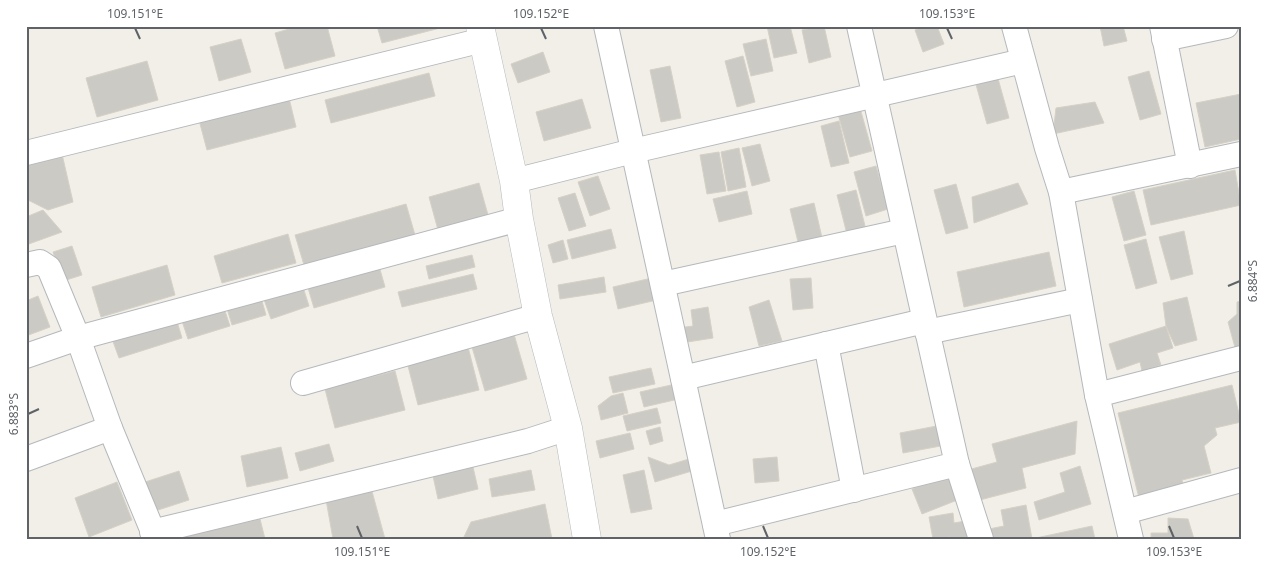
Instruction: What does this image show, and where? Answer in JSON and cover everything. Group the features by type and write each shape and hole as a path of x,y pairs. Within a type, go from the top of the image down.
{"main road":[{"path":"482,33 514,181 519,219 538,316 568,428 587,539"}],"street":[{"path":"606,26 717,531 854,490 957,464"},
{"path":"859,26 957,464 981,539"},
{"path":"1014,26 1061,192 1097,395 1131,539"},
{"path":"1190,166 1163,33 1226,26"},
{"path":"26,154 482,33"},
{"path":"514,181 874,94 1023,61"},
{"path":"1061,192 1241,154"},
{"path":"26,356 78,338 519,219"},
{"path":"663,284 904,231"},
{"path":"26,265 40,262 48,268 78,338 110,428 154,536 528,441 568,428"},
{"path":"683,378 826,344 1080,300"},
{"path":"303,383 538,316"},
{"path":"826,344 854,490"},
{"path":"1097,395 1241,358"},
{"path":"26,459 110,428"},
{"path":"1125,512 1241,480"}],"building":[{"path":"300,26 327,26 335,56 285,69 275,33"},
{"path":"377,26 440,26 440,28 382,43"},
{"path":"767,26 790,26 797,53 774,58"},
{"path":"824,26 831,57 809,63 802,30"},
{"path":"925,26 937,26 944,44 923,52 915,30"},
{"path":"1100,26 1123,26 1127,41 1104,46"},
{"path":"241,39 251,72 219,81 210,47"},
{"path":"766,39 773,71 751,76 743,44"},
{"path":"543,52 550,72 518,83 511,64"},
{"path":"743,56 755,102 737,107 725,61"},
{"path":"147,61 158,100 97,117 86,78"},
{"path":"670,66 681,118 661,122 650,70"},
{"path":"1149,71 1161,114 1140,120 1128,77"},
{"path":"429,73 435,96 331,123 325,100"},
{"path":"997,75 1009,118 987,124 975,81"},
{"path":"1241,94 1241,139 1205,147 1196,103"},
{"path":"289,98 296,127 207,150 199,120"},
{"path":"582,99 591,128 544,141 536,112"},
{"path":"1095,102 1104,123 1053,134 1056,108"},
{"path":"860,108 872,151 850,157 838,114"},
{"path":"839,121 849,163 831,167 821,126"},
{"path":"760,144 770,181 752,186 742,148"},
{"path":"739,148 746,187 728,191 721,152"},
{"path":"719,152 726,191 707,194 700,155"},
{"path":"62,154 73,202 48,210 26,199 26,163"},
{"path":"876,166 888,209 866,216 854,172"},
{"path":"1235,170 1241,205 1151,225 1143,190"},
{"path":"598,176 610,209 590,216 578,182"},
{"path":"479,183 488,215 438,230 429,197"},
{"path":"1018,183 1028,204 974,223 972,197"},
{"path":"956,184 968,228 946,234 934,190"},
{"path":"856,190 867,234 848,238 837,195"},
{"path":"747,191 752,214 719,222 713,199"},
{"path":"1134,191 1146,235 1124,241 1112,197"},
{"path":"575,193 586,226 569,231 558,198"},
{"path":"814,203 823,242 799,246 790,209"},
{"path":"406,204 415,235 304,265 295,235"},
{"path":"43,210 62,232 26,245 26,217"},
{"path":"611,229 616,248 572,259 567,240"},
{"path":"1184,231 1193,274 1171,280 1159,237"},
{"path":"288,234 296,263 222,283 214,256"},
{"path":"1146,239 1157,283 1136,289 1124,245"},
{"path":"563,240 568,259 553,263 548,245"},
{"path":"72,246 82,275 63,281 53,252"},
{"path":"1049,252 1056,286 964,307 957,272"},
{"path":"472,255 475,267 429,279 426,266"},
{"path":"377,259 385,287 314,308 306,281"},
{"path":"167,265 175,295 101,317 92,287"},
{"path":"473,274 477,289 402,307 398,292"},
{"path":"604,277 606,292 560,299 558,285"},
{"path":"656,277 661,299 618,309 613,287"},
{"path":"811,278 813,308 793,310 790,279"},
{"path":"301,281 309,306 271,319 262,294"},
{"path":"259,291 266,315 232,325 225,302"},
{"path":"38,296 50,327 26,336 26,301"},
{"path":"1187,297 1197,340 1175,346 1166,326 1163,303"},
{"path":"769,300 782,341 759,346 749,307"},
{"path":"1241,301 1241,350 1236,351 1228,322 1237,314 1237,302"},
{"path":"222,302 230,326 188,339 180,315"},
{"path":"708,307 713,338 681,343 678,328 693,326 691,310"},
{"path":"175,315 182,338 119,358 111,336"},
{"path":"511,324 527,379 485,391 469,337"},
{"path":"1166,326 1173,348 1157,353 1161,365 1142,371 1140,362 1117,370 1109,344"},
{"path":"468,347 479,390 418,405 407,362"},
{"path":"651,368 655,384 613,393 609,377"},
{"path":"395,371 405,410 335,428 325,389"},
{"path":"680,383 683,398 644,407 640,392"},
{"path":"1232,385 1241,422 1215,428 1217,435 1204,446 1211,473 1182,480 1184,487 1139,498 1118,413"},
{"path":"623,393 628,413 601,420 598,406 611,396"},
{"path":"657,408 661,423 627,431 623,416"},
{"path":"1077,421 1075,454 1022,468 1026,488 976,501 968,470 997,462 992,444"},
{"path":"942,425 946,445 903,453 900,433"},
{"path":"660,427 663,441 650,445 646,431"},
{"path":"630,433 634,449 600,458 596,441"},
{"path":"329,444 334,461 300,471 295,453"},
{"path":"281,447 288,478 247,487 241,456"},
{"path":"699,456 702,468 655,482 648,457 669,465"},
{"path":"777,457 779,481 755,483 753,459"},
{"path":"1080,466 1091,504 1039,520 1034,502 1065,492 1060,473"},
{"path":"473,467 478,489 438,499 433,476"},
{"path":"531,470 535,490 492,497 489,479"},
{"path":"644,470 652,509 631,513 623,475"},
{"path":"179,471 189,500 152,512 142,483"},
{"path":"950,473 960,499 922,514 912,489"},
{"path":"117,482 132,520 89,537 75,498"},
{"path":"370,484 385,539 333,539 325,494"},
{"path":"545,504 552,539 463,539 471,522"},
{"path":"1026,505 1032,539 986,539 984,530 1004,526 1001,510"},
{"path":"953,513 954,523 965,521 968,539 951,539 950,537 933,539 929,517"},
{"path":"1168,518 1188,519 1194,539 1151,539 1151,533 1168,533"},
{"path":"260,519 265,539 179,537"},
{"path":"1092,526 1095,539 1036,538"}]}
